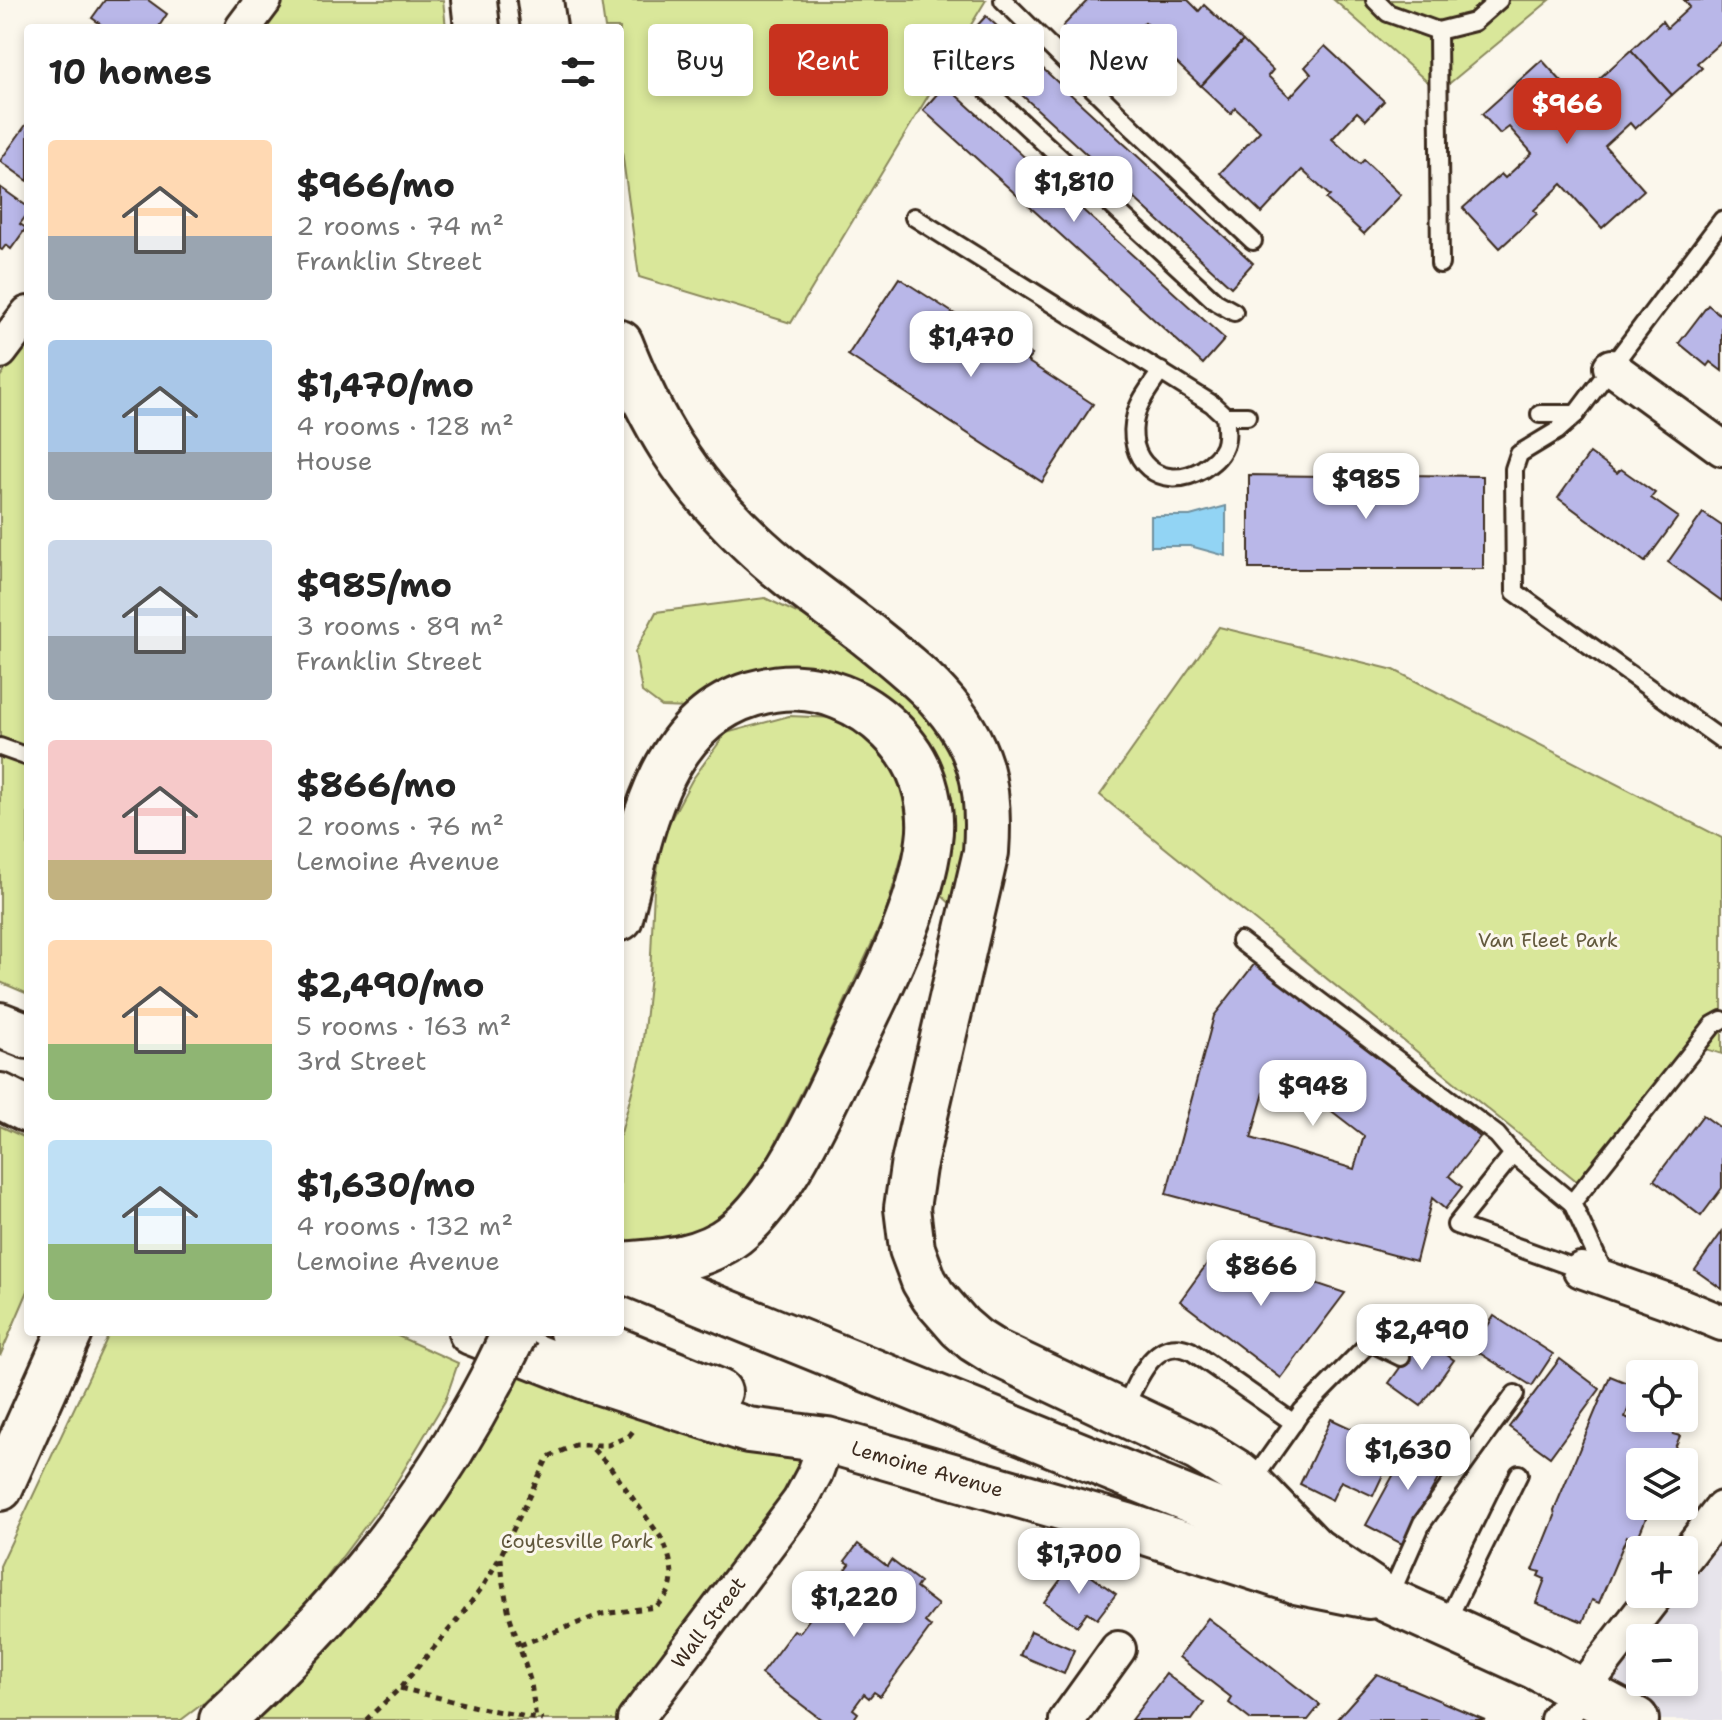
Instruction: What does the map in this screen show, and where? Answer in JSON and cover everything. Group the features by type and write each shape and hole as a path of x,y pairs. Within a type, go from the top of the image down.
{"main road":[{"path":"474,0 477,24"},
{"path":"540,0 543,24"},
{"path":"624,353 660,431 712,501 771,560 923,680 949,709 980,768 986,800 986,852 913,1167 907,1208 912,1249 924,1281 944,1311 975,1340 1199,1449 1250,1484 1314,1550"},
{"path":"624,902 644,822 657,786 680,746 710,716 746,696 775,689 805,687 846,699 865,710 898,739 912,757 922,778 930,821 920,882 903,931 860,1029 788,1168 752,1218 719,1245 680,1259 624,1266"},
{"path":"0,1025 24,1034"},
{"path":"0,1096 24,1108"},
{"name":"Lemoine Avenue","path":"624,1269 1314,1550 1388,1600 1536,1667 1569,1705 1636,1720"},
{"path":"0,1488 68,1336"},
{"name":"Lemoine Avenue","path":"481,1336 591,1379 748,1430 827,1440 1141,1530 1300,1582 1388,1600"},
{"path":"222,1720 297,1649 372,1563 408,1516 442,1467 513,1336"},
{"path":"581,1336 754,1404 827,1440"}],"street":[{"path":"246,24 264,0"},
{"path":"0,351 24,319"},
{"path":"1611,367 1722,448"},
{"path":"1594,1274 1722,1323"},
{"name":"Wall Street","path":"635,1720 800,1501 827,1440"},
{"path":"1698,1540 1722,1509"},
{"path":"1569,1705 1645,1608"},
{"path":"1067,1720 1118,1649"}],"lane":[{"path":"1003,0 1253,241"},
{"path":"1375,0 1388,13 1438,31 1474,22 1499,0"},
{"path":"1438,31 1440,264"},
{"path":"993,96 1216,302 1234,312"},
{"path":"914,217 1161,371 1225,416 1227,436 1218,458 1181,478 1170,478 1149,470 1135,446 1136,413 1161,371"},
{"path":"1722,220 1576,414 1557,431 1519,454 1514,469 1515,592 1722,740"},
{"path":"1540,414 1576,414"},
{"path":"1225,416 1247,416"},
{"path":"0,747 24,756"},
{"path":"1240,941 1497,1135 1513,1154 1572,1203 1594,1274"},
{"path":"1572,1203 1713,1025 1722,1020"},
{"path":"1513,1154 1456,1225 1594,1274"},
{"path":"1250,1484 1302,1411 1370,1342 1401,1357"},
{"path":"1123,1412 1138,1378 1152,1357 1179,1347 1191,1351 1294,1423"},
{"path":"1388,1600 1422,1523 1515,1394"},
{"path":"1445,1624 1519,1474"}],"path":[{"path":"366,1720 400,1688 484,1585 548,1457 575,1445 608,1445 629,1436 636,1426"},
{"path":"520,1645 602,1614 656,1607 669,1591 672,1574 667,1548 611,1468 589,1445"},
{"path":"400,1688 539,1719 509,1614 500,1557"}],"shaded area":[{"path":"1722,1509 1722,1720 1636,1720 1581,1691 1626,1633 1626,1696 1698,1696 1698,1624 1633,1624 1645,1608 1698,1608 1698,1540"}],"green space":[{"path":"274,0 443,0 446,24 256,24"},
{"path":"601,0 986,0 972,24 904,24 904,96 928,96 791,323 639,277 624,166 624,24 604,24"},
{"path":"1334,0 1550,0 1439,92"},
{"path":"24,344 24,992 0,982 0,377"},
{"path":"765,598 850,638 950,735 973,793 959,912 941,895 946,863 943,790 929,740 884,699 772,673 731,679 721,690 691,708 662,707 642,692 635,652 656,612"},
{"name":"Van Fleet Park","path":"1219,627 1394,670 1722,838 1722,1054 1696,1046 1589,1191 1100,795"},
{"path":"789,716 837,718 872,742 900,772 908,835 885,915 816,1064 770,1154 734,1206 716,1226 683,1246 638,1244 624,1241 624,1122 641,1057 650,976 654,889 664,832 692,780 726,733"},
{"path":"0,1126 24,1137 24,1300 0,1356"},
{"path":"108,1336 398,1336 458,1363 445,1401 390,1493 300,1613 205,1702 181,1720 0,1720 0,1566"},
{"name":"Coytesville Park","path":"511,1349 827,1440 635,1720 222,1720"}],"water":[{"path":"1226,506 1226,556 1190,546 1151,546 1151,516 1190,516"}],"building":[{"path":"105,0 148,0 167,14 161,24 100,24 92,18"},
{"path":"1088,0 1188,0 1199,11 1204,5 1243,41 1201,86 1177,63 1177,24 1065,24"},
{"path":"1684,0 1722,0 1722,41 1697,63 1702,68 1672,95 1631,50 1662,21 1667,28 1690,7"},
{"path":"986,16 995,24 979,24"},
{"path":"1243,41 1273,70 1268,76 1290,97 1311,74 1305,67 1325,46 1384,101 1366,120 1357,112 1332,139 1360,164 1364,160 1401,195 1364,234 1326,199 1330,196 1302,170 1262,213 1220,173 1260,131 1235,108 1231,114 1201,86"},
{"path":"1631,50 1672,95 1635,129 1630,123 1605,146 1644,190 1602,228 1562,184 1534,210 1537,214 1500,248 1463,208 1501,174 1505,178 1532,153 1509,127 1500,134 1482,114 1542,60 1563,83 1556,89 1575,111 1598,91 1592,85"},
{"path":"1044,70 1060,84 1060,96 1072,96 1253,263 1231,287 1023,96 1044,96"},
{"path":"935,96 957,96 1225,339 1203,364 923,110"},
{"path":"24,128 24,178 0,161"},
{"path":"0,187 24,204 24,218 20,224 24,231 11,249 6,245 0,249"},
{"path":"899,278 964,320 969,313 1032,355 1027,361 1093,404 1042,482 848,355"},
{"path":"1708,305 1722,316 1722,371 1710,362 1707,366 1679,343"},
{"path":"1590,453 1617,473 1621,469 1655,493 1651,498 1678,517 1645,562 1558,498"},
{"path":"1330,468 1403,468 1403,475 1483,476 1483,569 1249,569 1249,475 1330,476"},
{"path":"1703,513 1722,526 1722,601 1668,562"},
{"path":"1256,962 1480,1137 1449,1176 1462,1187 1445,1209 1432,1198 1416,1261 1166,1194 1214,1016","holes":["1272,1065 1364,1136 1354,1169 1251,1138"]},
{"path":"1703,1115 1722,1129 1722,1188 1701,1216 1654,1180"},
{"path":"1722,1232 1722,1289 1695,1270"},
{"path":"1217,1250 1345,1293 1281,1378 1180,1301"},
{"path":"1426,1307 1452,1321 1439,1345 1413,1332"},
{"path":"1494,1316 1553,1354 1532,1386 1473,1349"},
{"path":"1422,1337 1454,1360 1421,1406 1389,1383"},
{"path":"1560,1359 1600,1389 1550,1457 1509,1427"},
{"path":"1610,1376 1626,1383 1626,1432 1674,1432 1680,1436 1675,1448 1626,1448 1626,1520 1645,1520 1639,1536 1626,1536 1599,1603 1592,1600 1583,1622 1536,1603 1545,1579 1538,1576 1540,1572 1533,1570 1555,1516 1554,1510"},
{"path":"1331,1419 1395,1449 1373,1496 1341,1481 1332,1500 1300,1484"},
{"path":"1413,1439 1449,1459 1402,1544 1366,1525"},
{"path":"858,1544 887,1566 891,1560 920,1582 916,1588 938,1605 925,1622 931,1627 880,1696 874,1692 869,1698 864,1694 853,1709 858,1713 853,1720 822,1720 761,1674 794,1630 799,1633 850,1564 845,1561"},
{"path":"1073,1563 1116,1594 1097,1619 1087,1612 1077,1626 1044,1602"},
{"path":"1208,1618 1320,1705 1308,1720 1251,1720 1229,1703 1232,1698 1179,1657"},
{"path":"1031,1631 1074,1650 1064,1674 1020,1655"},
{"path":"1166,1674 1204,1703 1192,1720 1131,1720"},
{"path":"1377,1674 1485,1720 1336,1720"}]}
